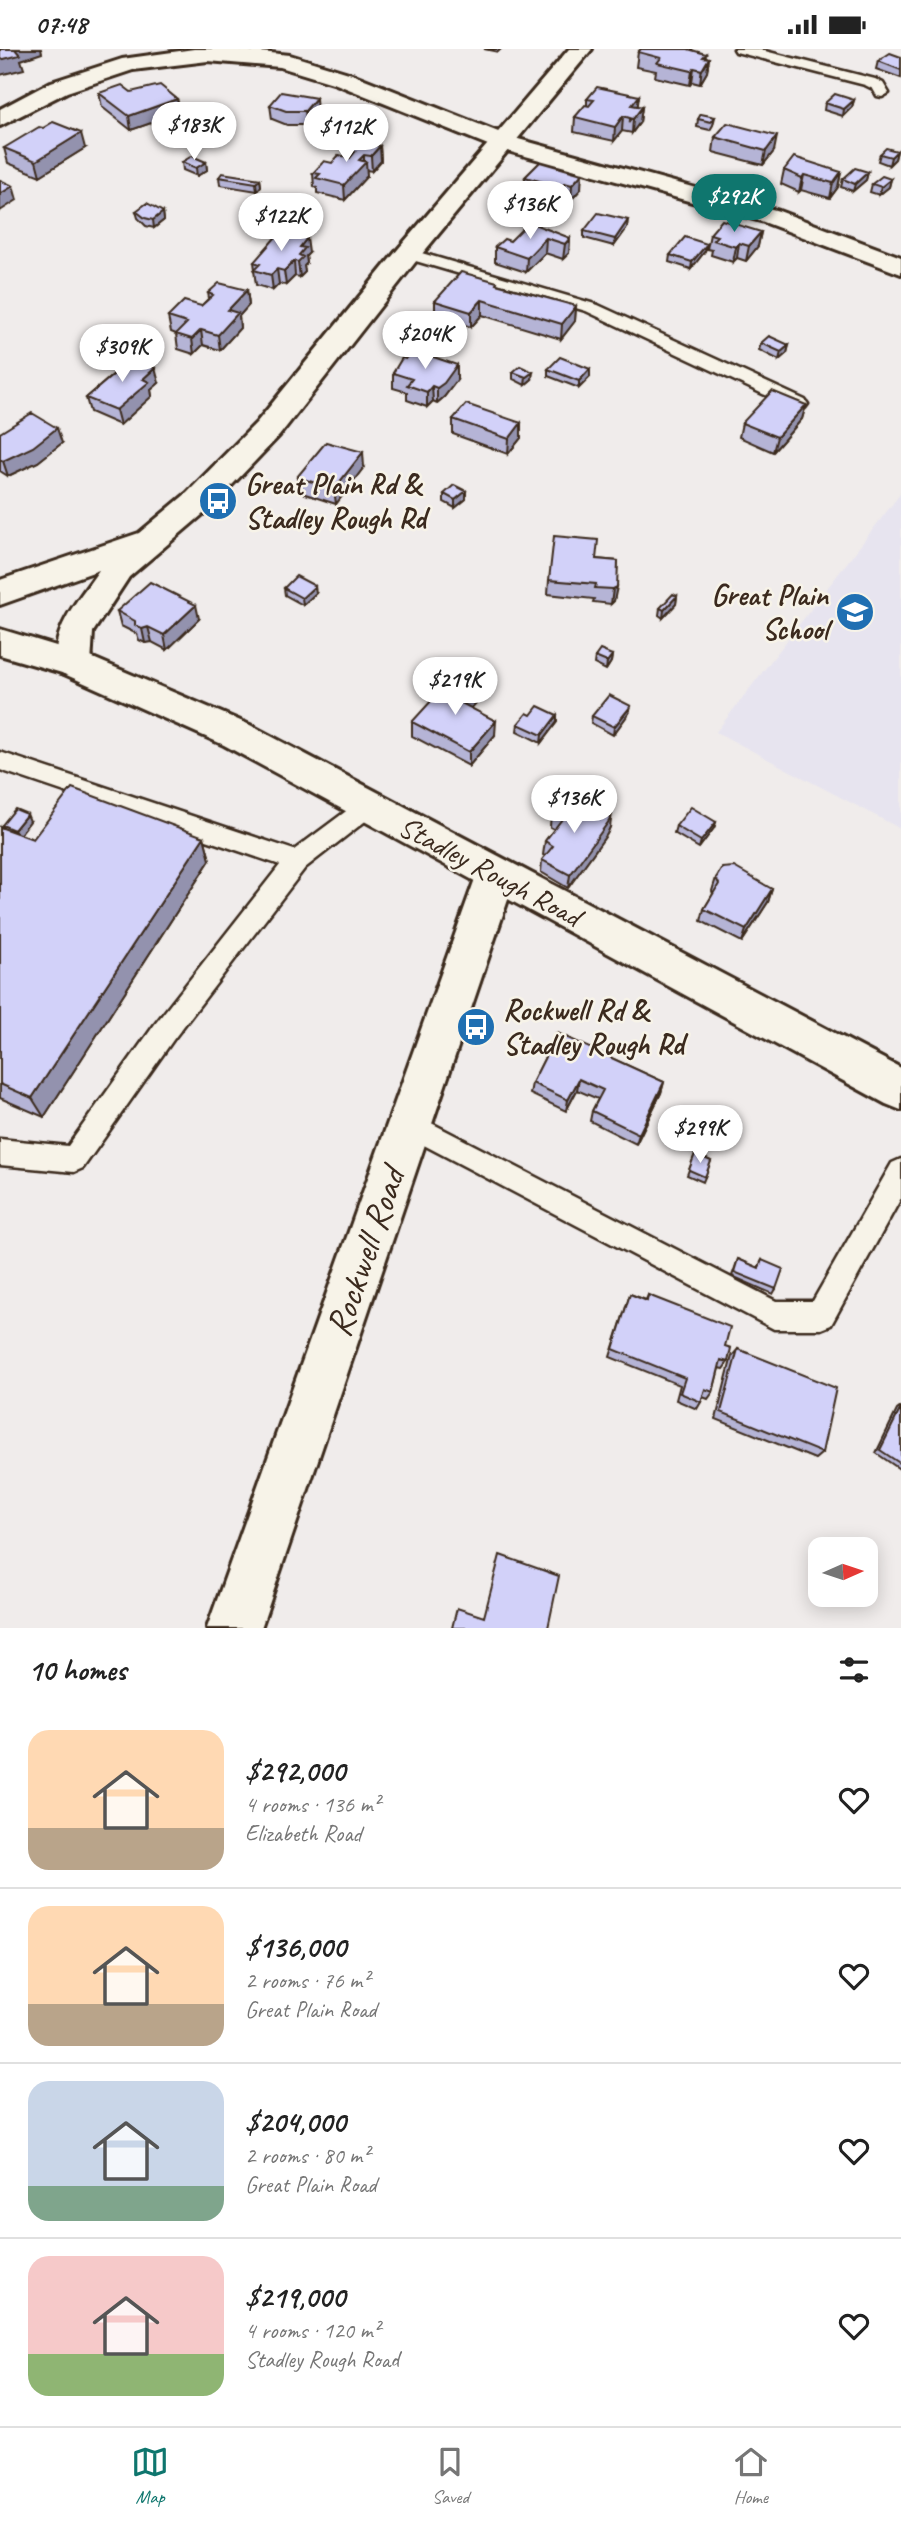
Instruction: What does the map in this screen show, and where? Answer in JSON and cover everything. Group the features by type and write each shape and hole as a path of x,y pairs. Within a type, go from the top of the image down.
{"street":[{"path":"74,664 76,631 117,569 149,539 198,501 268,429 408,254 581,49"},
{"path":"0,119 59,87 130,64 208,54 248,56 311,67 502,142 770,216 901,266"},
{"path":"0,593 65,572 149,539"},
{"name":"Stadley Rough Road","path":"0,642 74,664 237,735 496,876 901,1090"},
{"name":"Rockwell Road","path":"234,1628 496,876"}],"lane":[{"path":"741,49 870,82 878,86 882,93"},
{"path":"408,254 592,308 802,405"},
{"path":"0,761 296,861"},
{"path":"0,1152 74,1159 164,1032 296,861 369,807"},
{"path":"411,1124 774,1315 821,1315 901,1172"}],"shaded area":[{"name":"Great Plain School","path":"901,493 901,829 716,732"}],"building":[{"path":"0,49 15,49 20,55 0,60"},
{"path":"641,49 688,49 706,54 703,57 709,58 702,70 694,68 692,71 657,63 661,58 638,52"},
{"path":"890,53 901,57 901,70 878,61"},
{"path":"122,85 131,92 160,85 177,99 129,116 99,93"},
{"path":"597,87 639,96 632,105 642,107 633,119 623,116 615,127 575,117 585,105 589,106 594,100 587,99"},
{"path":"281,92 316,98 305,111 286,111 270,105"},
{"path":"835,94 854,100 844,109 825,103"},
{"path":"701,114 715,117 711,122 698,119"},
{"path":"53,122 81,133 36,161 4,148 39,127 43,128"},
{"path":"727,123 777,136 766,151 715,137"},
{"path":"358,141 380,146 371,156 364,155 359,160 366,162 344,185 316,178 320,174 313,173 324,161 332,163 339,155 350,158 355,152 348,151"},
{"path":"886,148 897,151 891,157 880,154"},
{"path":"192,156 206,162 196,168 182,162"},
{"path":"794,157 841,172 833,183 804,175 802,178 784,170"},
{"path":"540,162 582,174 572,185 565,183 561,187 525,177"},
{"path":"855,168 868,172 855,184 843,179"},
{"path":"222,173 260,179 256,183 219,177"},
{"path":"882,176 891,179 881,187 872,184"},
{"path":"0,180 13,186 0,194"},
{"path":"147,203 163,212 153,220 145,218 136,211"},
{"path":"598,213 628,220 615,239 584,231"},
{"path":"722,220 761,232 749,246 739,243 736,247 713,240 717,236 710,234"},
{"path":"534,224 570,238 565,244 546,238 527,258 495,247 504,239 510,241 522,229 527,230"},
{"path":"281,231 307,238 300,247 305,248 299,255 303,257 298,262 294,261 284,271 277,269 271,275 254,270 260,264 254,262"},
{"path":"685,237 707,244 692,262 670,255"},
{"path":"461,272 576,306 562,324 482,300 471,312 435,301"},
{"path":"219,283 247,290 228,310 238,313 218,335 201,330 192,339 176,334 187,323 168,317 184,301 201,306 213,295 208,293"},
{"path":"769,336 789,345 781,352 761,343"},
{"path":"413,350 457,365 444,383 437,388 432,386 427,392 407,385 412,379 393,373 402,358 406,359"},
{"path":"128,357 155,368 143,379 149,382 116,410 86,398 119,370 115,368"},
{"path":"560,357 590,369 579,381 548,369"},
{"path":"520,366 533,372 526,377 513,372"},
{"path":"772,391 806,405 777,437 742,423"},
{"path":"466,404 521,423 509,439 453,419"},
{"path":"32,413 57,428 33,447 3,461 0,459 0,433"},
{"path":"326,442 363,452 334,489 297,477"},
{"path":"454,485 466,491 455,500 444,494"},
{"path":"554,536 598,540 596,559 618,561 617,587 595,588 596,584 549,580"},
{"path":"296,576 315,586 302,598 284,588"},
{"path":"150,582 196,605 164,635 148,627 142,629 135,625 135,621 117,611"},
{"path":"673,594 677,596 664,610 660,608"},
{"path":"600,650 612,655 607,662 595,657"},
{"path":"453,677 476,689 463,704 496,721 469,752 412,722"},
{"path":"609,695 631,706 614,727 592,716"},
{"path":"538,706 557,715 542,735 518,724 527,713 531,715"},
{"path":"72,788 204,837 32,1098 0,1084 0,827 33,839"},
{"path":"561,801 572,807 575,803 600,816 605,809 612,813 570,875 542,860 553,846 545,841 562,819 551,813"},
{"path":"691,807 716,822 701,841 676,826"},
{"path":"15,809 27,814 14,830 2,825"},
{"path":"734,867 772,889 746,930 704,909 719,884 716,878 722,868"},
{"path":"557,1033 664,1082 639,1134 592,1111 603,1090 579,1079 568,1100 532,1083"},
{"path":"695,1154 711,1161 705,1177 689,1170"},
{"path":"738,1259 759,1268 762,1260 783,1269 776,1289 734,1272"},
{"path":"630,1294 647,1301 648,1295 730,1327 725,1346 731,1348 728,1362 721,1360 713,1392 705,1389 701,1402 680,1393 685,1378 613,1349"},
{"path":"738,1349 836,1388 822,1453 721,1412"},
{"path":"901,1408 901,1464 880,1450"},
{"path":"500,1555 559,1576 548,1628 452,1628 457,1608 484,1617"}],"place":[{"name":"Great Plain Rd & Stadley Rough Rd","path":"218,501"},
{"name":"Great Plain School","path":"855,612"},
{"name":"Rockwell Rd & Stadley Rough Rd","path":"476,1027"}]}
